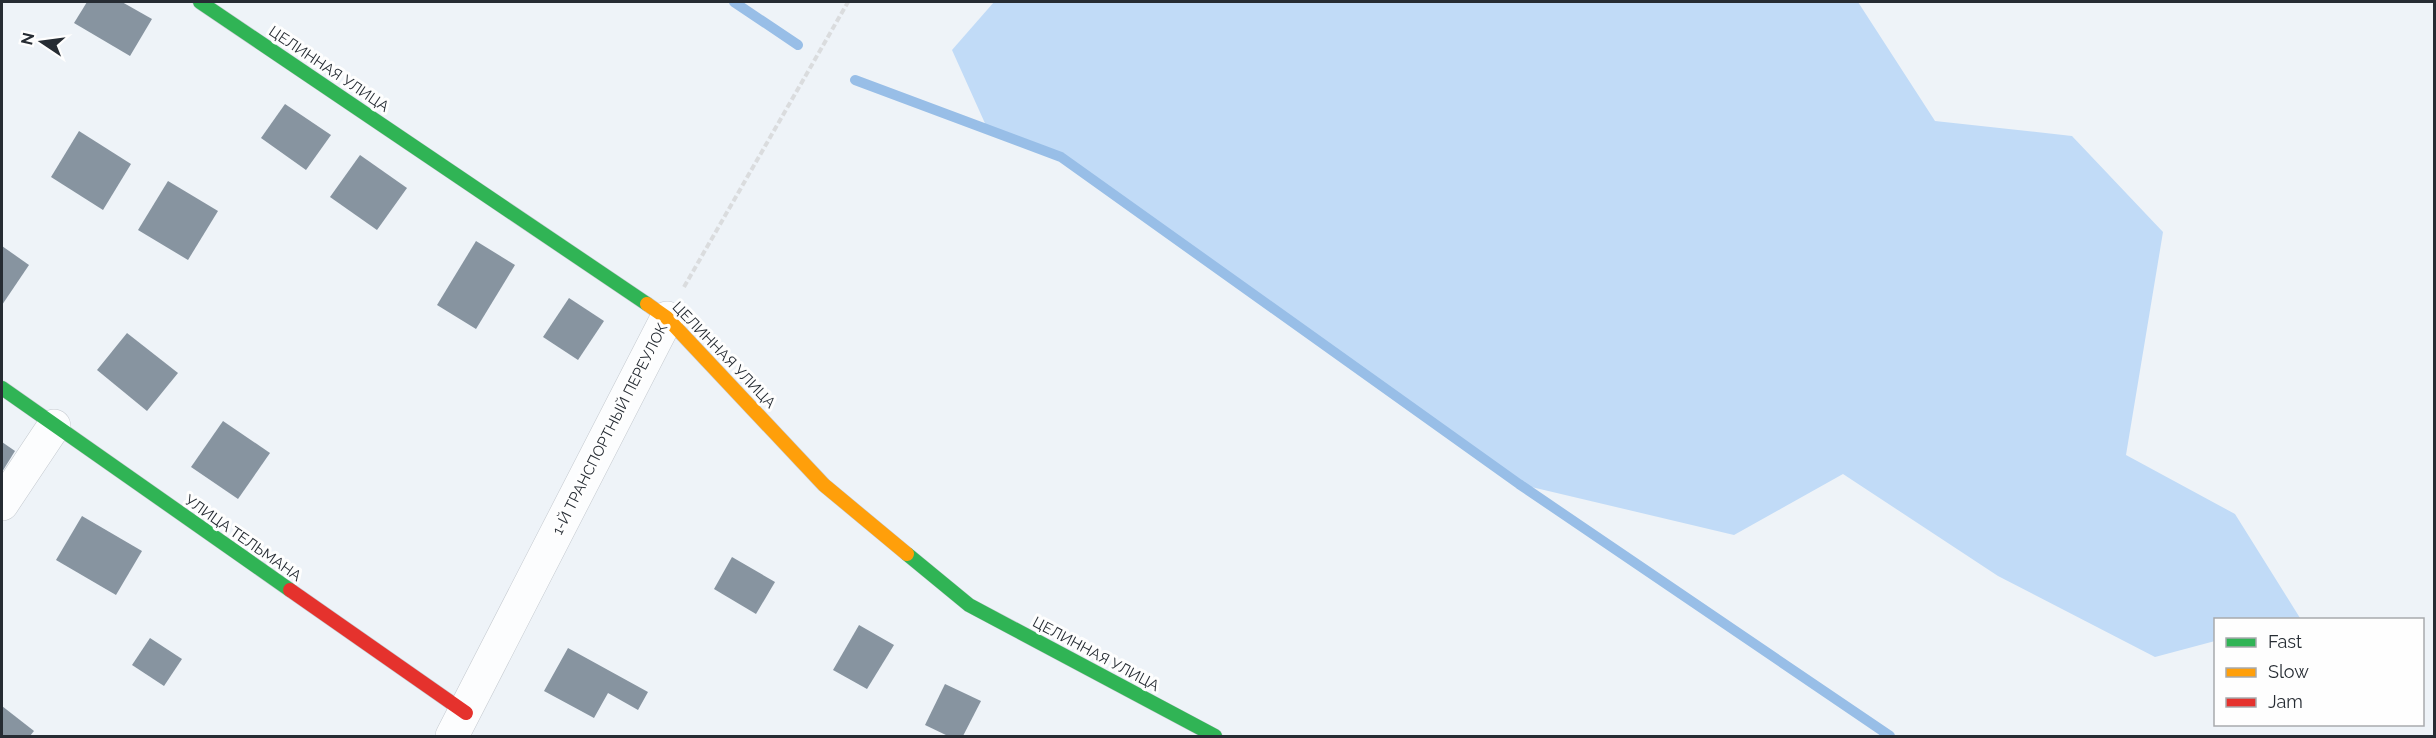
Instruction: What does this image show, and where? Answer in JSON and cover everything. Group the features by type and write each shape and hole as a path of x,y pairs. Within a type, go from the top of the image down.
{"street":[{"name":"ЦЕЛИННАЯ УЛИЦА","path":"200,2 667,318 824,485 969,605 1215,736"},
{"name":"1-Й ТРАНСПОРТНЫЙ ПЕРЕУЛОК","path":"459,725 667,318"},
{"name":"УЛИЦА ТЕЛЬМАНА","path":"2,388 459,725"},
{"path":"2,504 54,426"}],"path":[{"name":"1-Й ТРАНСПОРТНЫЙ ПЕРЕУЛОК","path":"667,318 848,2"}],"shaded area":[{"path":"994,2 1858,2 1935,121 2072,136 2163,232 2126,455 2235,514 2300,618 2214,618 2214,641 2155,657 1998,576 1843,474 1734,535 1519,484 1061,157 988,130 952,50"}],"building":[{"path":"87,2 122,2 152,19 130,56 74,23"},
{"path":"285,104 331,135 306,170 261,138"},
{"path":"79,131 131,164 103,210 51,177"},
{"path":"360,155 407,188 377,230 330,197"},
{"path":"168,181 218,211 188,260 138,230"},
{"path":"476,241 515,265 476,329 437,305"},
{"path":"2,246 29,265 2,305"},
{"path":"569,298 604,321 578,360 543,337"},
{"path":"127,333 178,373 147,411 97,370"},
{"path":"223,421 270,453 238,499 191,467"},
{"path":"2,442 15,451 2,472"},
{"path":"82,516 142,551 116,595 56,560"},
{"path":"732,557 775,582 756,614 714,589"},
{"path":"859,625 894,645 867,689 833,670"},
{"path":"150,638 182,659 164,686 132,665"},
{"path":"568,648 648,692 638,710 608,693 594,718 544,691"},
{"path":"945,684 981,701 963,736 948,736 925,725"},
{"path":"2,706 34,731 30,736 2,736"}],"waterway":[{"path":"734,2 798,45"},
{"path":"855,80 1061,157 1519,484 1890,736"}],"traffic: fast":[{"path":"200,2 647,304"},
{"path":"2,388 290,590"},
{"path":"907,554 969,605 1215,736"}],"traffic: slow":[{"path":"647,304 667,318 824,485 907,554"}],"traffic: jam":[{"path":"290,590 466,713"}]}
